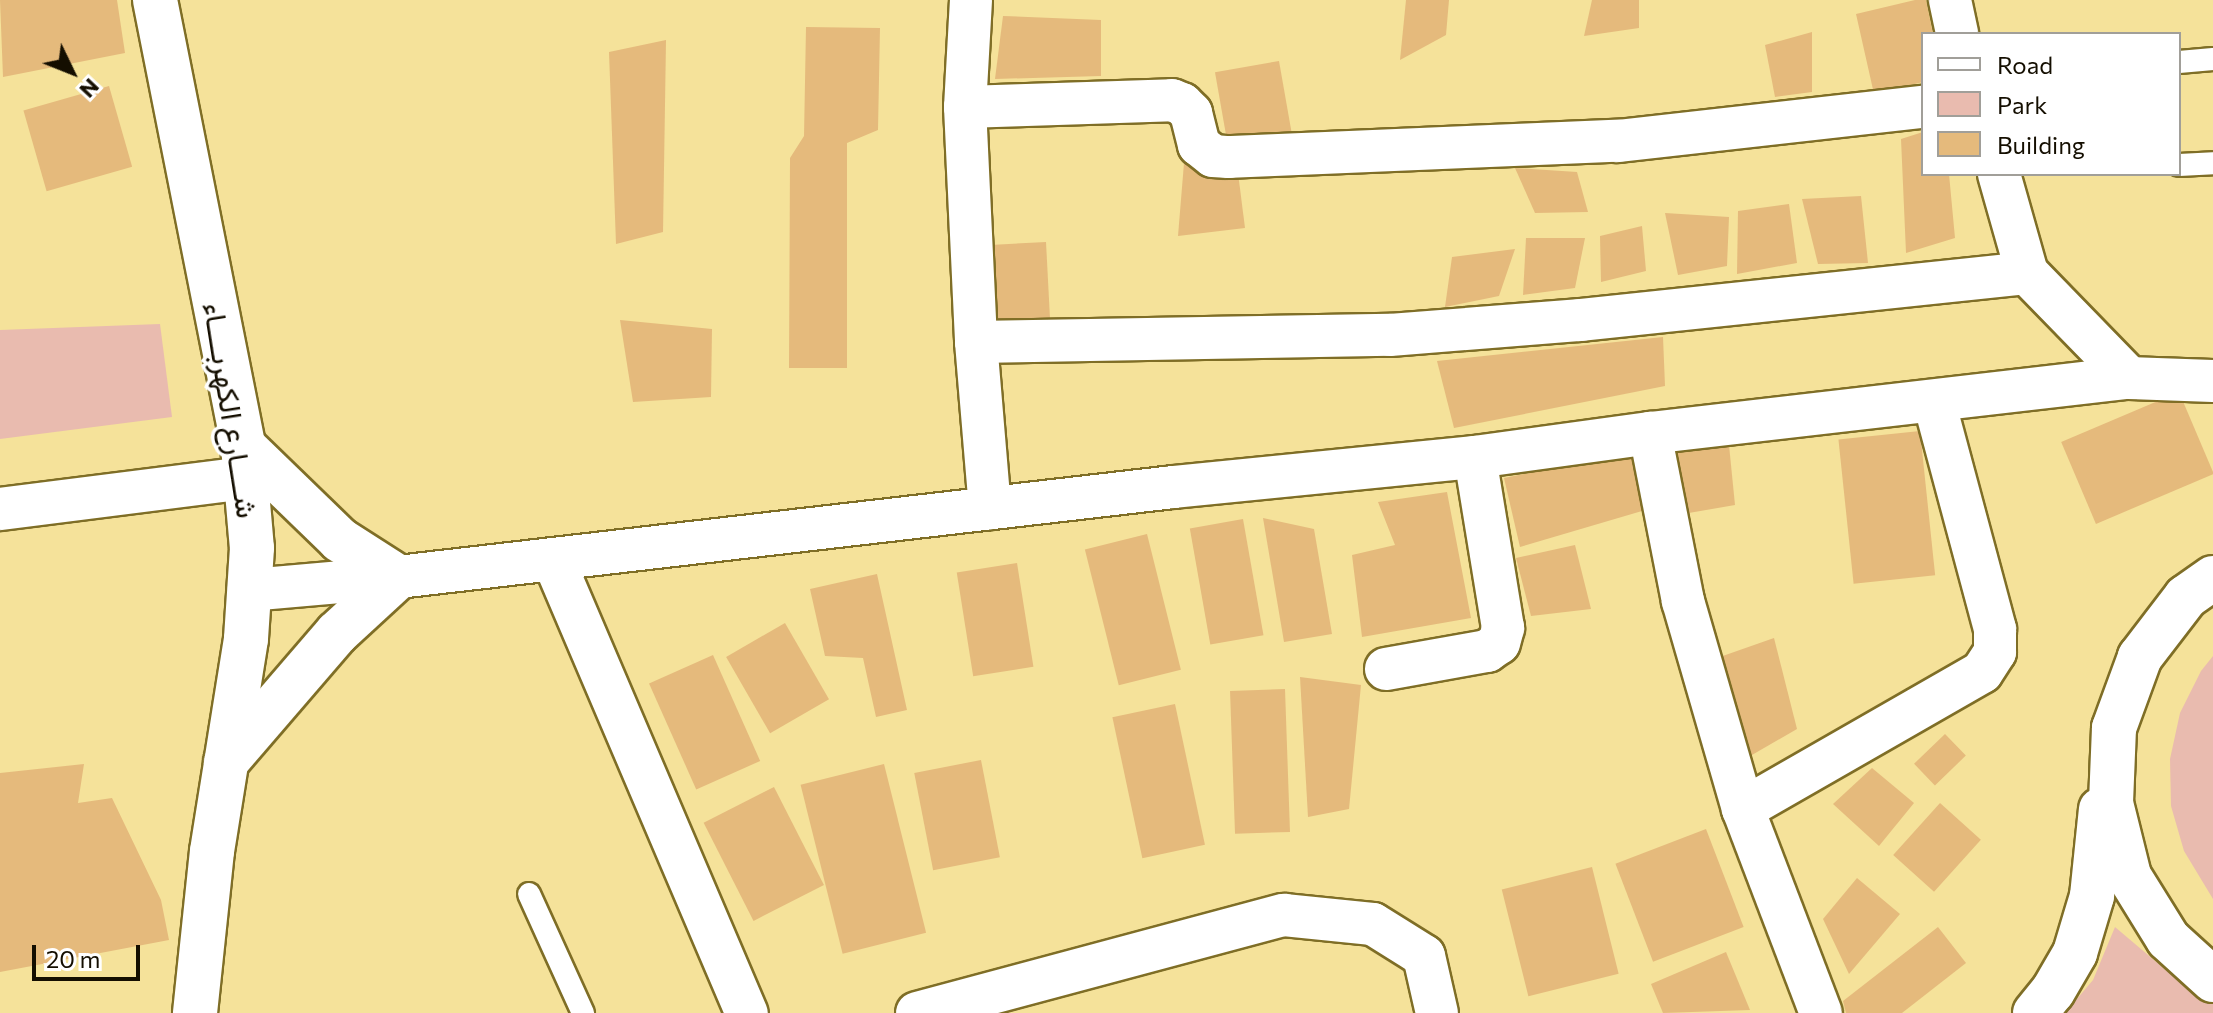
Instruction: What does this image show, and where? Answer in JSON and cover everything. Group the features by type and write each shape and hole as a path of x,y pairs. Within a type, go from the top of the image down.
{"street":[{"name":"شــــارع الكهربــــاء","path":"155,0 245,462 252,548 238,697 224,764 195,1013"},
{"path":"971,0 965,107 976,342 990,508"},
{"path":"1950,0 1957,32"},
{"path":"965,107 1172,100 1191,113 1199,145 1213,156 1229,157 1618,141 1921,107"},
{"path":"2000,176 2027,273 2129,378"},
{"path":"976,342 1390,335 1581,320 2027,273"},
{"path":"249,590 398,577 990,508 1475,457 1650,433 2129,378 2213,381"},
{"path":"1743,809 1982,672 1995,652 1995,629 1934,402"},
{"path":"1650,433 1683,601 1743,809 1821,1013"},
{"path":"1386,669 1487,651 1499,643 1503,628 1475,457"},
{"path":"0,509 245,462 340,540 398,577"},
{"path":"553,559 747,1013"},
{"path":"224,764 337,633 398,577"},
{"path":"2035,1013 2053,991 2075,953 2092,896 2114,728 2140,657 2186,597 2213,578"},
{"path":"2114,728 2111,803 2129,876 2168,939 2213,980"},
{"path":"917,1013 1284,915 1373,924 1424,956 1437,1013"}],"lane":[{"path":"2181,62 2213,59"},
{"path":"2181,165 2213,163"},
{"path":"529,894 583,1013"}],"green space":[{"path":"160,324 172,417 0,439 0,330"},
{"path":"2213,656 2213,899 2184,851 2171,806 2170,759 2180,713 2201,671"},
{"path":"2115,927 2193,993 2213,1003 2213,1013 2065,1013 2093,980"}],"building":[{"path":"0,0 117,0 125,53 3,77"},
{"path":"1406,0 1449,0 1446,35 1400,60"},
{"path":"1592,0 1639,0 1639,28 1584,36"},
{"path":"1926,0 1933,32 1921,32 1921,82 1874,94 1856,14"},
{"path":"1003,16 1101,20 1101,76 995,79"},
{"path":"806,27 880,28 878,130 847,143 847,368 789,368 790,158 804,136"},
{"path":"1812,32 1812,92 1775,97 1765,45"},
{"path":"666,40 663,232 616,244 609,52"},
{"path":"1279,61 1292,132 1227,143 1215,72"},
{"path":"109,86 132,167 47,191 23,111"},
{"path":"1921,133 1921,176 1949,176 1955,238 1906,253 1901,139"},
{"path":"1184,163 1238,173 1245,228 1178,236"},
{"path":"1515,168 1577,172 1588,212 1535,213"},
{"path":"1861,196 1868,263 1818,264 1802,199"},
{"path":"1789,204 1797,263 1737,274 1738,211"},
{"path":"1665,213 1729,217 1727,266 1678,275"},
{"path":"1642,226 1646,271 1601,282 1600,236"},
{"path":"1526,238 1585,238 1575,288 1523,295"},
{"path":"1046,242 1050,319 994,322 990,245"},
{"path":"1515,249 1499,296 1445,307 1452,257"},
{"path":"620,320 712,329 711,397 633,402"},
{"path":"1663,337 1665,386 1454,428 1437,361"},
{"path":"2179,392 2213,474 2096,524 2061,442"},
{"path":"1920,431 1935,575 1854,584 1838,440"},
{"path":"1729,445 1735,505 1683,514 1668,453"},
{"path":"1636,451 1642,511 1520,547 1504,478"},
{"path":"1447,492 1471,618 1362,637 1352,555 1395,545 1378,502"},
{"path":"1263,518 1314,529 1332,634 1284,642"},
{"path":"1243,519 1263,635 1210,645 1190,528"},
{"path":"1147,534 1181,670 1119,685 1085,549"},
{"path":"1575,545 1591,609 1531,616 1516,558"},
{"path":"1017,563 1033,667 973,676 957,573"},
{"path":"877,574 907,710 876,717 863,658 825,656 810,589"},
{"path":"785,623 829,699 770,733 726,657"},
{"path":"1774,638 1797,729 1745,759 1717,658"},
{"path":"713,655 760,761 696,789 649,683"},
{"path":"1300,677 1361,685 1349,809 1308,817"},
{"path":"1285,689 1290,832 1235,834 1230,691"},
{"path":"1175,704 1205,845 1142,858 1112,717"},
{"path":"1945,734 1966,756 1935,785 1914,764"},
{"path":"981,760 1000,857 933,870 914,773"},
{"path":"84,764 78,803 112,798 161,900 169,940 0,972 0,773"},
{"path":"884,764 926,933 843,954 801,785"},
{"path":"1872,768 1914,803 1879,846 1833,804"},
{"path":"774,787 824,885 754,921 704,823"},
{"path":"1940,803 1981,840 1934,892 1893,855"},
{"path":"1706,829 1744,927 1653,962 1615,864"},
{"path":"1592,867 1619,974 1528,996 1502,889"},
{"path":"1857,878 1900,914 1849,974 1823,919"},
{"path":"1938,927 1966,963 1902,1013 1846,1013 1843,1001"},
{"path":"1726,952 1750,1010 1663,1013 1651,984"}]}
